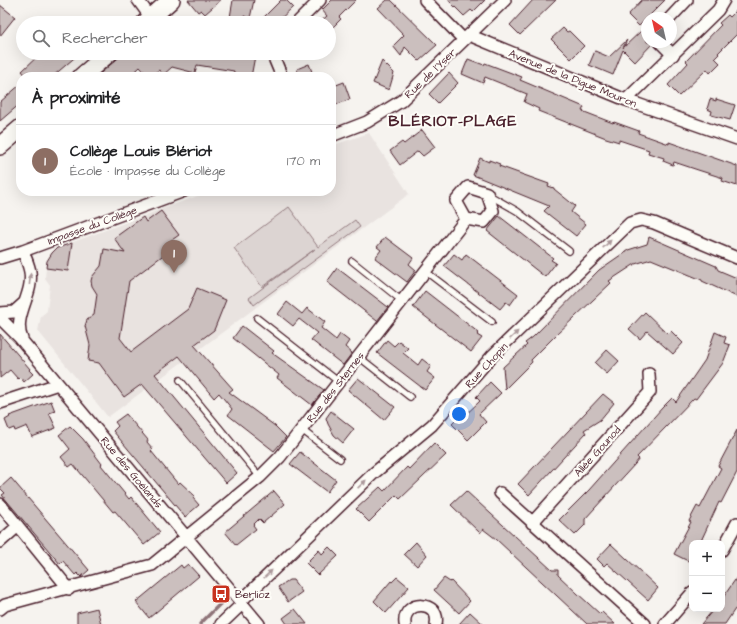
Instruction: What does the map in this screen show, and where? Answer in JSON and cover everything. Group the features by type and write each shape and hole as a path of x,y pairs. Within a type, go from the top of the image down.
{"main road":[{"path":"153,16 171,0"},
{"path":"87,72 101,60"},
{"path":"0,146 16,132"}],"street":[{"path":"138,0 146,16"},
{"path":"304,16 320,0"},
{"name":"Avenue de la Digue Mouron","path":"425,0 467,38 626,100 737,139"},
{"name":"Rue de l'Yser","path":"336,134 370,120 401,101 505,0"},
{"path":"676,12 687,0"},
{"path":"626,100 718,10 724,0"},
{"path":"666,48 673,54"},
{"path":"275,60 280,72"},
{"path":"468,187 487,193 493,211 484,222 466,219 456,200 468,187"},
{"name":"Impasse du Collège","path":"22,251 170,196"},
{"name":"Rue des Sternes","path":"0,609 5,606 152,565 260,477 280,457 302,430 466,219"},
{"name":"Rue Chopin","path":"221,624 374,473 432,425 492,356 630,223 641,220 654,223 737,258"},
{"path":"0,258 22,251"},
{"name":"Rue des Goélands","path":"22,251 30,271 30,281 18,325 24,343"},
{"path":"0,313 14,312 24,303"},
{"name":"Rue des Goélands","path":"0,318 24,343 259,624"},
{"name":"Allée Gounod","path":"532,523 650,392 649,374"},
{"path":"0,403 58,384"},
{"path":"500,493 644,624"},
{"path":"0,504 69,589"},
{"path":"725,545 737,523"},
{"path":"0,542 18,526"},
{"path":"665,624 689,596"},
{"path":"406,624 407,612 411,608 420,604 434,611 436,624"}],"lane":[{"path":"487,193 517,211 568,251"},
{"path":"352,261 402,301"},
{"path":"425,271 492,322"},
{"path":"257,318 339,382"},
{"path":"359,357 410,397"},
{"path":"180,380 260,477"},
{"path":"302,430 340,459"}],"shaded area":[{"path":"369,133 409,194 108,417 38,331 41,316 47,311 50,285 45,278 47,261 52,253 57,248 197,196 336,196 336,144"},
{"path":"289,207 318,247 355,220 360,227 254,305 249,298 315,249 262,287 234,248"}],"building":[{"path":"188,0 221,0 205,14 201,10 198,12"},
{"path":"233,0 254,0 250,16 230,16"},
{"path":"281,0 286,0 293,7 283,16 265,16"},
{"path":"332,0 356,0 339,17 341,19 336,24 336,16 327,16 322,10"},
{"path":"387,0 391,0 437,45 419,61 405,47 401,56 393,46 404,35 378,8"},
{"path":"448,0 485,0 473,12 471,10 464,16"},
{"path":"533,0 556,0 520,35 510,25"},
{"path":"642,0 665,0 653,12 641,12 641,24 639,26 628,15"},
{"path":"0,5 15,17 0,36"},
{"path":"737,10 737,34 715,58 720,63 710,73 707,69 679,96 668,85 688,63 686,61 721,25 719,23 728,15 730,17"},
{"path":"563,28 567,32 569,31 584,46 571,59 551,39"},
{"path":"641,31 641,48 648,48 635,62 623,50 613,75 589,65 595,51 609,57 627,40 623,48"},
{"path":"468,59 484,65 485,63 522,77 520,80 584,107 582,111 639,131 638,133 669,144 669,142 737,166 737,186 722,181 723,178 674,162 673,165 663,161 664,158 648,153 649,150 619,140 619,142 606,138 538,111 539,109 524,102 527,94 485,77 483,83 462,74"},
{"path":"34,60 72,60 58,72 22,71"},
{"path":"116,60 254,60 252,72 234,72 197,65 195,72 172,67 166,72 161,72 159,70 156,72 144,72 140,67 134,72 102,72"},
{"path":"382,61 394,73 389,90 373,83"},
{"path":"309,64 312,72 298,72 297,69"},
{"path":"449,73 458,83 438,103 429,94"},
{"path":"344,82 350,99 336,105 336,85"},
{"path":"16,88 16,107 0,121 0,102"},
{"path":"710,99 716,101 716,99 735,105 730,120 711,115 712,111 707,109"},
{"path":"422,130 435,147 423,156 418,151 400,165 390,151 402,142 404,144"},
{"path":"480,158 489,162 489,160 500,164 499,166 549,184 548,186 554,188 575,206 571,212 586,224 576,236 544,211 549,206 473,175"},
{"path":"161,211 179,235 166,244 170,250 129,281 120,338 131,352 188,309 197,288 226,300 214,330 194,345 233,389 229,392 275,426 286,437 274,451 228,415 232,409 219,393 214,398 179,356 155,374 237,473 226,483 142,384 124,397 99,363 88,361 90,345 85,326 87,320 94,315 97,294 91,281 92,277 101,266 104,249 125,253 114,238 143,217 146,222"},
{"path":"499,216 553,258 551,260 556,263 545,277 487,231"},
{"path":"385,237 413,258 409,264 416,270 407,282 375,258 381,250 377,247"},
{"path":"649,237 716,266 718,270 737,278 737,297 702,280 651,259 635,264 609,281 611,283 531,360 532,362 505,389 503,367 527,345 525,343 533,337 599,270 628,250 647,244"},
{"path":"72,243 68,271 46,268 47,261 57,248"},
{"path":"454,254 462,260 466,254 518,294 510,305 506,302 500,309 444,266"},
{"path":"337,268 388,307 377,321 327,282"},
{"path":"425,291 479,333 477,335 482,338 471,352 413,307"},
{"path":"287,302 302,314 307,308 325,322 321,328 336,340 340,334 349,341 345,347 352,353 343,365 311,340 317,333 299,319 293,326 278,314"},
{"path":"645,312 668,334 671,331 683,343 673,354 647,331 640,339 629,329"},
{"path":"242,326 274,351 272,353 324,390 312,405 277,378 279,375 233,338"},
{"path":"715,332 726,337 724,343 730,345 723,363 696,399 694,398 637,457 639,459 585,519 585,525 575,535 559,520 589,490 662,408 672,398 676,402 705,360"},
{"path":"0,334 33,374 24,382 20,377 18,379 10,370 0,378"},
{"path":"387,340 394,346 399,341 408,348 403,353 418,365 422,359 431,366 427,372 435,378 425,390 377,353"},
{"path":"607,350 619,361 607,374 595,363"},
{"path":"358,378 395,407 384,420 348,390"},
{"path":"490,382 501,393 479,414 486,422 468,440 452,424 459,417 461,419 480,401 476,397"},
{"path":"603,394 614,403 600,420 584,430 586,433 529,495 518,484"},
{"path":"51,401 55,411 49,413 56,428 32,437 27,426 15,431 14,428 9,430 5,420 10,417 9,416"},
{"path":"331,411 354,429 343,443 334,435 328,424 326,418"},
{"path":"126,414 148,440 147,442 153,449 151,451 178,484 180,482 195,496 193,498 199,505 185,517 113,431 118,426 115,422"},
{"path":"70,426 83,439 102,464 101,465 129,499 131,497 160,532 144,545 115,511 113,512 73,464 69,467 61,457 70,449 59,435"},
{"path":"737,430 737,472 721,503 719,502 701,540 689,540 688,561 674,554 691,522 689,521 697,506 700,508 721,468 718,466"},
{"path":"434,443 446,455 400,499 396,495 369,522 356,509 380,487 384,491 407,467 409,469"},
{"path":"300,452 336,480 327,492 290,464"},
{"path":"11,478 89,570 81,577 77,573 75,575 63,561 60,564 2,495 5,493 0,488"},
{"path":"274,491 285,504 263,523 259,519 253,525 256,529 236,545 225,532"},
{"path":"466,491 552,570 558,570 558,575 600,614 602,612 615,624 587,624 496,539 483,529 480,533 451,505"},
{"path":"416,542 427,555 417,566 404,554"},
{"path":"611,544 658,588 648,600 607,563 604,566 597,559"},
{"path":"329,547 338,556 318,575 306,563 319,550 322,554"},
{"path":"188,564 199,576 149,618 136,602 181,565 183,568"},
{"path":"397,577 409,587 386,613 374,601 391,581 392,582"},
{"path":"737,577 737,609 735,609 725,624 701,624 711,612 725,612 725,595"},
{"path":"444,578 450,582 451,581 470,601 459,613 434,590"},
{"path":"289,580 293,580 302,592 288,602 278,587"},
{"path":"97,608 101,624 77,624 77,613"},
{"path":"295,609 307,624 287,624 283,618"},
{"path":"470,612 483,624 459,624"}],"waterway":[{"path":"200,624 221,603"}],"place":[{"name":"Collège Louis Blériot","path":"174,273"},
{"name":"Berlioz","path":"221,594"}],"district":[{"name":"BLÉRIOT-PLAGE","path":"453,121"}]}
